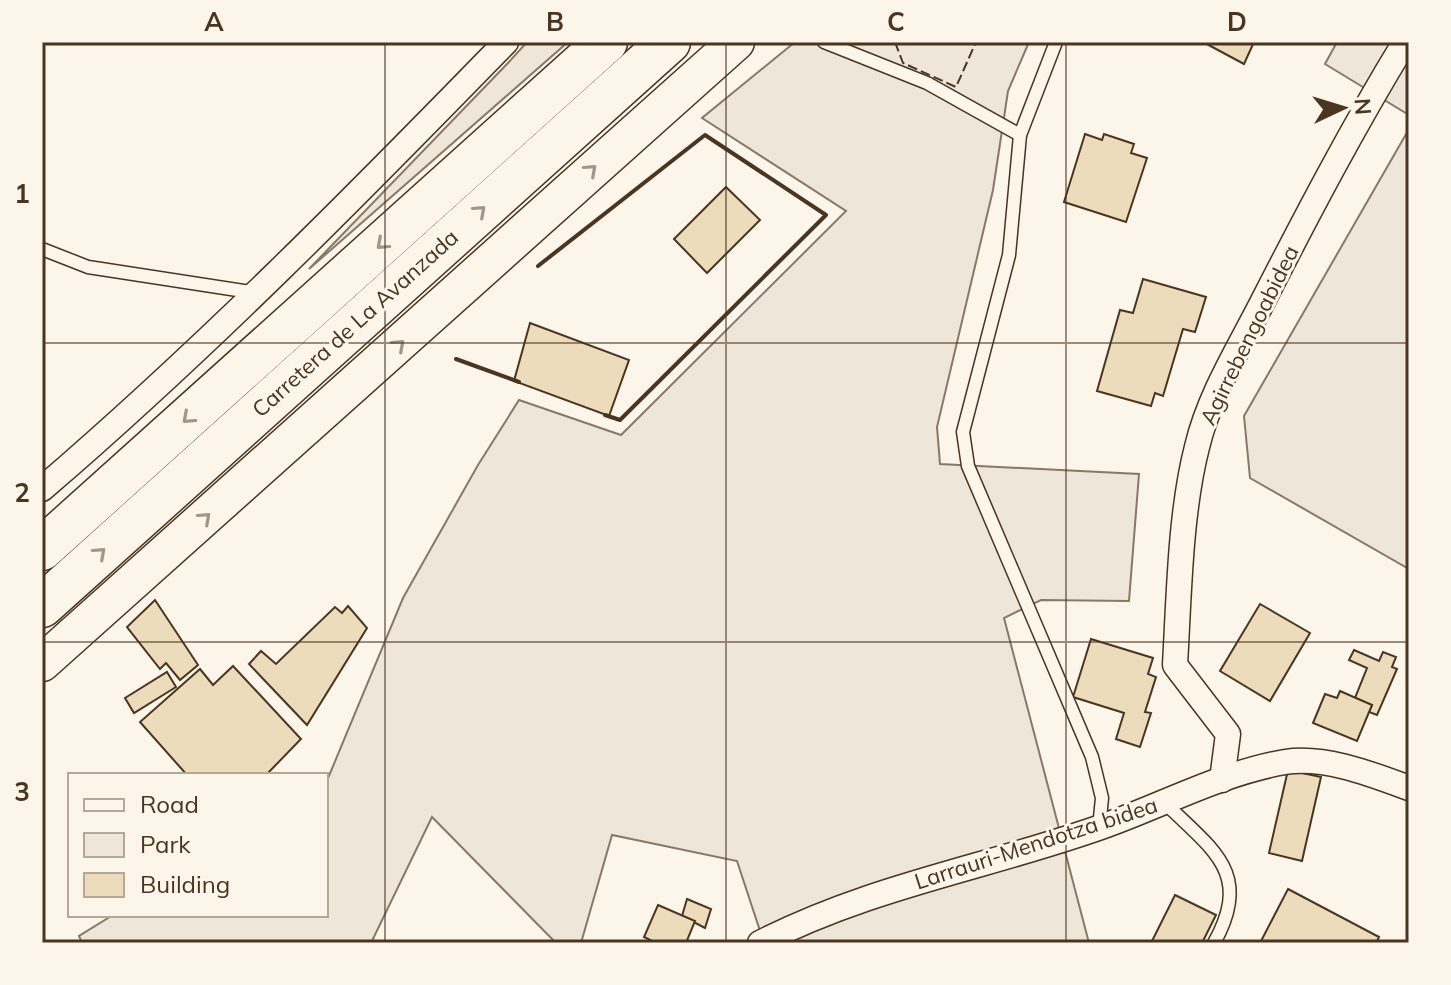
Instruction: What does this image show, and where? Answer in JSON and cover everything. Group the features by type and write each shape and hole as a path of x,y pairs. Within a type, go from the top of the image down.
{"highway":[{"name":"Carretera de La Avanzada","path":"42,549 606,42"},
{"name":"Carretera de La Avanzada","path":"42,606 669,42"}],"main road":[{"path":"42,663 736,42"},
{"path":"622,142 717,83 765,42"}],"street":[{"path":"42,489 257,293 506,42"},
{"name":"Agirrebengoabidea","path":"1222,780 1228,734 1175,665 1180,576 1196,449 1210,406 1272,283 1356,120 1405,42"},
{"name":"Larrauri-Mendotza bidea","path":"760,943 873,893 1099,828 1222,780 1285,762 1316,762 1363,771 1409,788"}],"lane":[{"path":"824,42 927,83 1020,135"},
{"path":"1056,42 1020,135 1009,255 963,432 968,466 1092,757 1102,798 1099,828"},
{"path":"42,249 88,267 257,293"},
{"path":"1164,802 1224,862 1230,890 1229,909 1214,943"}],"green space":[{"path":"527,42 568,42 309,269 507,64"},
{"path":"795,42 1029,42 1008,91 993,190 937,427 940,464 1139,474 1129,601 1041,600 1004,618 1089,943 764,943 737,861 612,835 581,943 556,943 432,817 371,943 82,943 79,936 110,917 328,917 328,778 403,598 478,465 519,400 621,435 846,211 702,118"},
{"path":"1337,42 1409,42 1409,115 1325,64"},
{"path":"1409,129 1409,569 1250,478 1244,416"}],"building":[{"path":"1203,42 1254,42 1244,64"},
{"path":"1085,134 1102,140 1104,134 1134,144 1131,153 1147,158 1126,222 1064,202"},
{"path":"726,187 760,220 707,273 674,239"},
{"path":"1143,279 1206,297 1195,332 1183,329 1163,396 1155,393 1151,406 1097,391 1120,310 1133,313"},
{"path":"530,323 629,360 609,416 514,381"},
{"path":"155,600 198,665 180,680 166,663 160,669 127,627"},
{"path":"1260,604 1310,633 1270,701 1220,671"},
{"path":"348,606 367,628 307,725 249,664 261,651 276,664 335,607 342,613"},
{"path":"1091,639 1153,658 1148,674 1156,677 1145,712 1151,713 1140,747 1116,739 1124,713 1073,697"},
{"path":"1354,650 1379,661 1383,652 1396,657 1392,667 1397,669 1377,715 1369,712 1372,705 1355,698 1367,668 1349,660"},
{"path":"233,666 301,739 268,773 185,773 140,722 200,669 213,685"},
{"path":"167,672 176,687 134,713 125,698"},
{"path":"1340,691 1372,705 1357,741 1313,723 1325,694 1337,698"},
{"path":"1288,770 1321,777 1302,861 1269,853"},
{"path":"1288,889 1379,937 1376,943 1260,943"},
{"path":"1175,895 1216,915 1202,943 1151,943"},
{"path":"687,899 711,909 705,928 682,916"},
{"path":"658,905 695,921 686,943 656,943 644,937"}],"fence":[{"path":"859,42 867,42"},
{"path":"895,42 903,63 956,87 976,42"}],"wall":[{"path":"538,266 705,135 826,215 620,420 605,415"},
{"path":"456,359 519,382"}]}
